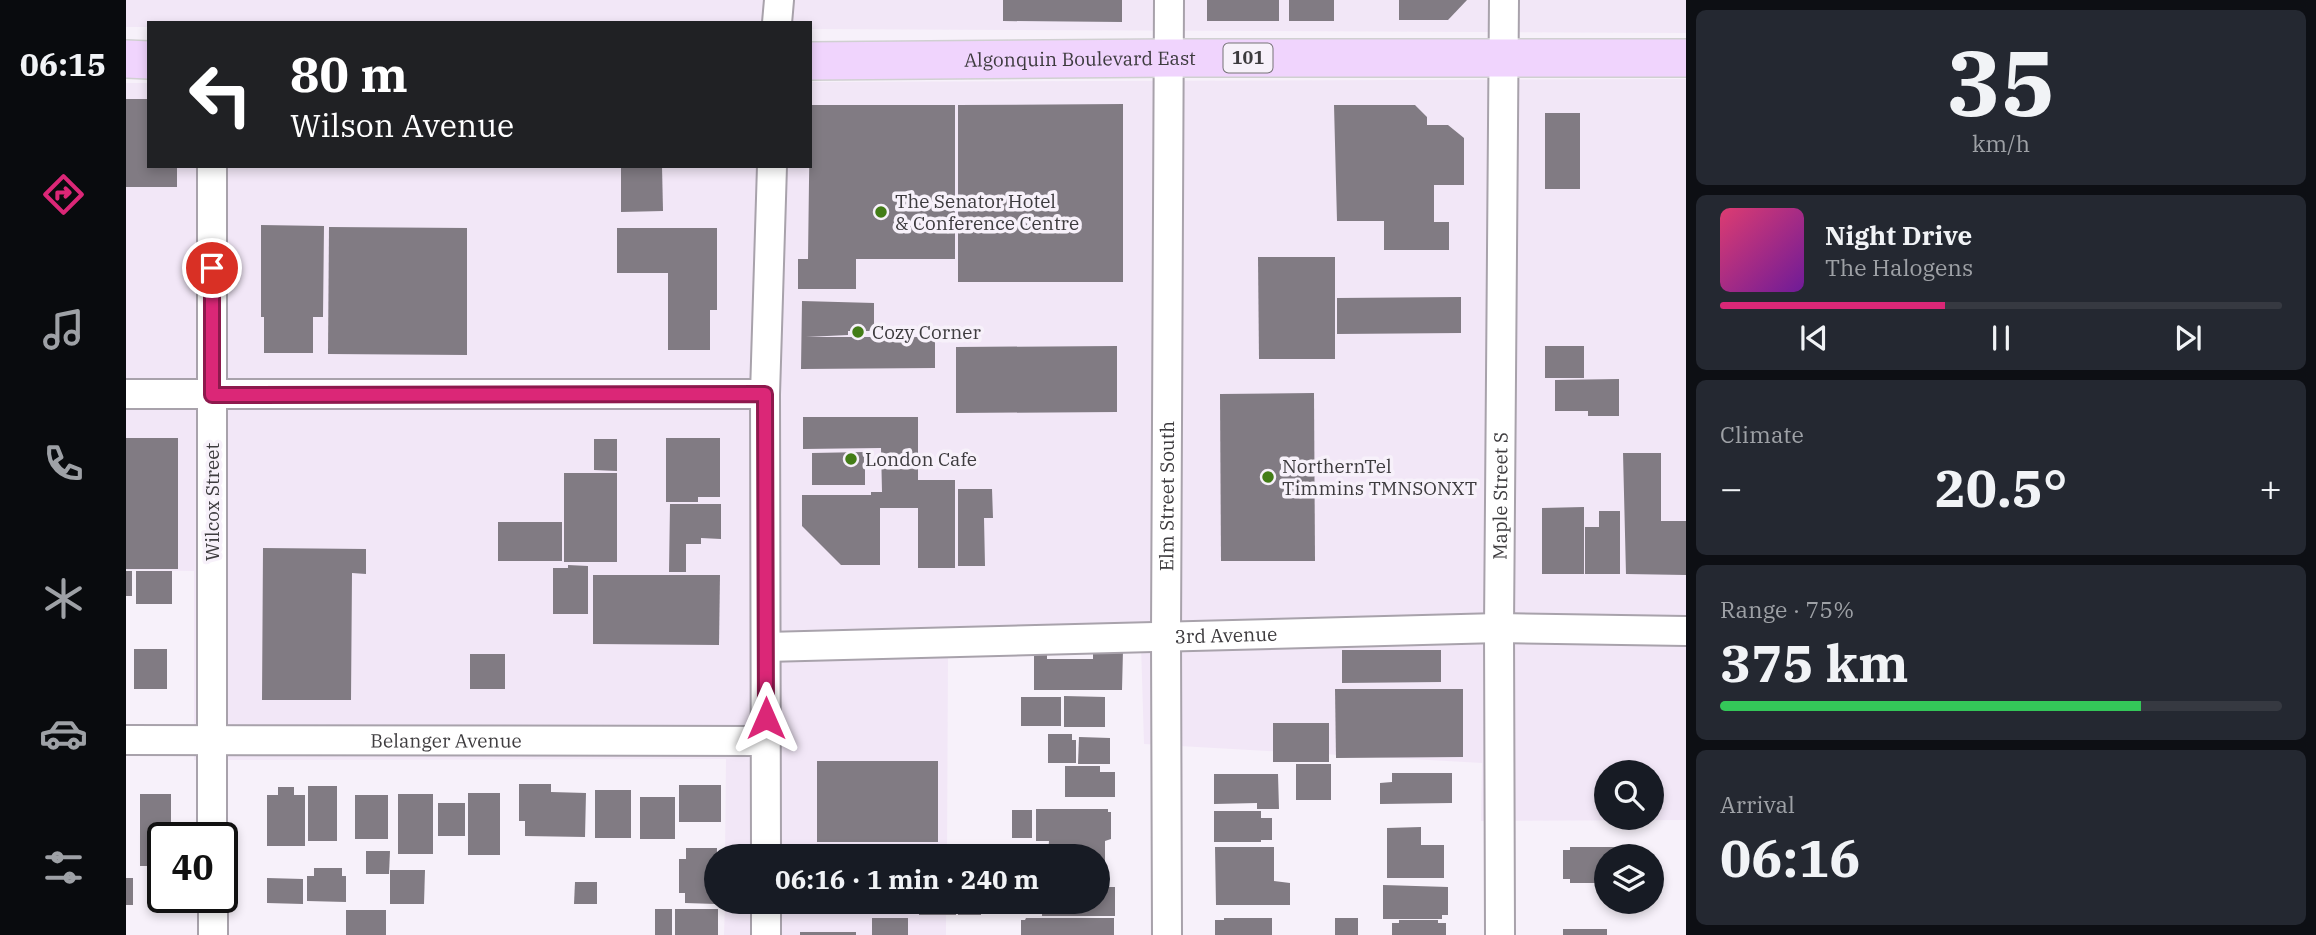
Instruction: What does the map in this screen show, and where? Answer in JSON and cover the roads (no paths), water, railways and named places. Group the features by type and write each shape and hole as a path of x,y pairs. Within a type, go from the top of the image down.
{"main road":[{"name":"Algonquin Boulevard East","path":"812,61 1686,58"},
{"path":"126,59 147,60"}],"street":[{"path":"777,21 779,0"},
{"name":"Elm Street South","path":"1167,935 1169,0"},
{"name":"Maple Street S","path":"1500,935 1499,628 1504,0"},
{"name":"Wilcox Street","path":"212,168 212,822"},
{"path":"766,844 765,394 772,168"},
{"path":"126,394 765,394"},
{"name":"3rd Avenue","path":"766,647 1499,628 1686,631"},
{"name":"Belanger Avenue","path":"126,740 766,741"},
{"path":"213,913 213,935"},
{"path":"766,914 766,935"}],"place":[{"name":"The Senator Hotel & Conference Centre","path":"881,212"},
{"name":"Cozy Corner","path":"858,332"},
{"name":"London Cafe","path":"851,459"},
{"name":"NorthernTel Timmins TMNSONXT","path":"1268,477"}]}
